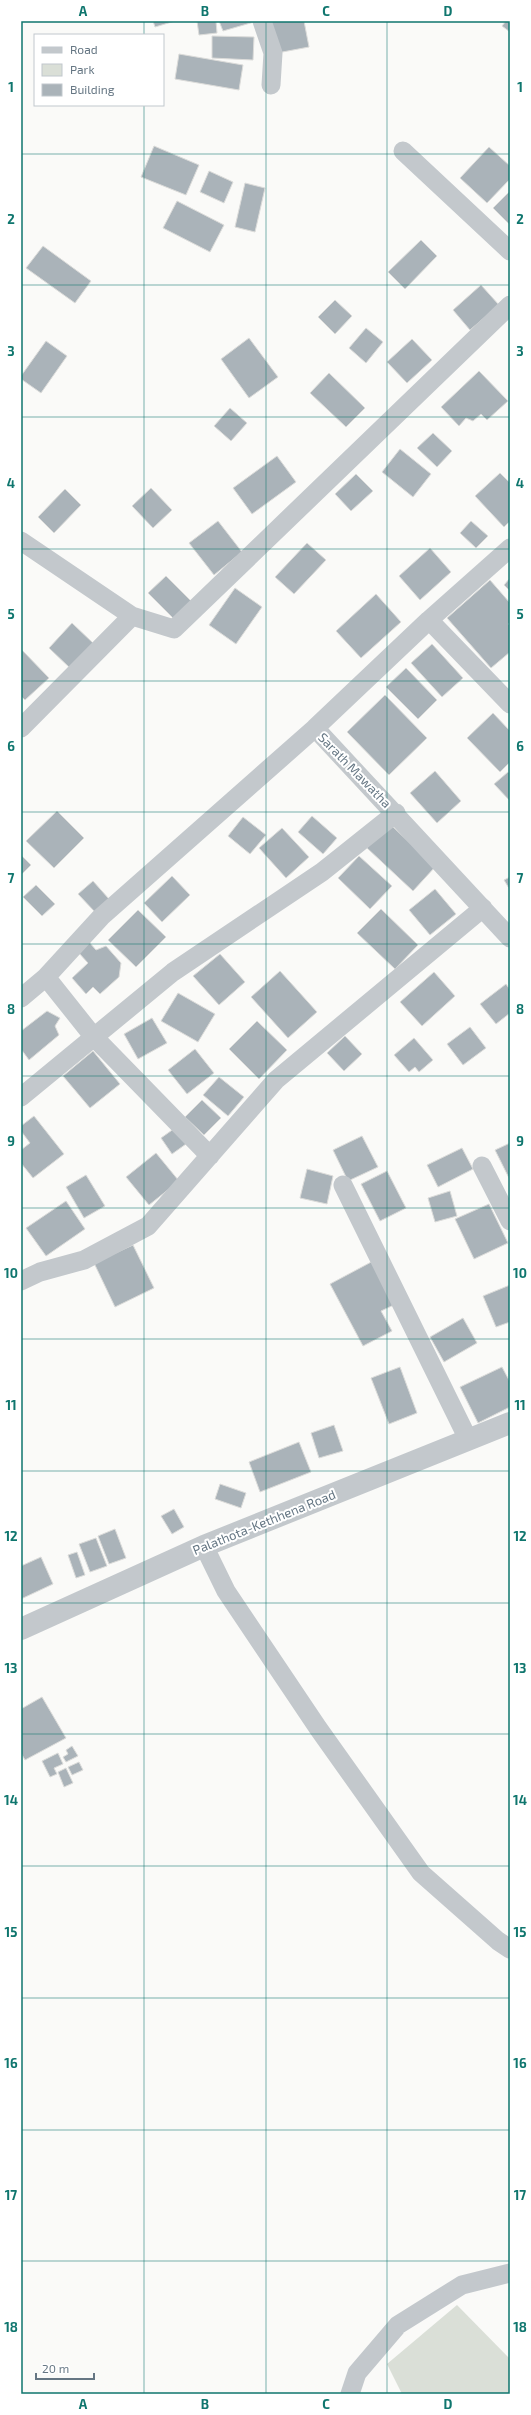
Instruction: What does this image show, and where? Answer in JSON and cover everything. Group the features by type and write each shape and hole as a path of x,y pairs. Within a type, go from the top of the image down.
{"street":[{"path":"262,21 273,53 271,85"},
{"path":"403,151 510,251"},
{"path":"21,541 132,616 174,629 510,305"},
{"name":"Sarath Mawatha","path":"510,548 429,620 315,728 396,813 510,938"},
{"path":"21,728 132,616"},
{"path":"429,620 510,704"},
{"path":"21,998 46,978 101,917 315,728"},
{"path":"21,1097 93,1036 173,972 322,872 396,813"},
{"path":"21,1281 40,1272 84,1260 148,1226 276,1080 483,908"},
{"path":"46,978 93,1036 210,1156"},
{"path":"482,1166 510,1221"},
{"path":"343,1185 468,1439"},
{"name":"Palathota-Kethhena Road","path":"21,1629 204,1546 510,1423"},
{"path":"204,1546 226,1591 318,1728 421,1873 498,1941 510,1949"},
{"path":"350,2394 358,2373 398,2325 462,2285 510,2273"}],"green space":[{"path":"457,2305 510,2359 510,2394 402,2394 387,2364"}],"building":[{"path":"153,21 175,21 155,27"},
{"path":"197,21 216,21 217,33 199,35"},
{"path":"219,21 254,21 254,22 223,31"},
{"path":"271,21 304,21 309,47 277,53"},
{"path":"506,21 510,21 510,32 502,26"},
{"path":"212,36 254,37 253,60 212,58"},
{"path":"179,54 243,65 239,90 175,79"},
{"path":"154,146 199,165 186,195 141,177"},
{"path":"489,147 510,166 510,179 487,203 460,178"},
{"path":"209,171 233,182 224,203 200,192"},
{"path":"245,183 265,188 255,232 235,227"},
{"path":"510,191 510,225 493,208"},
{"path":"177,201 224,225 210,252 163,228"},
{"path":"421,240 437,256 405,289 388,272"},
{"path":"43,246 91,281 75,303 26,268"},
{"path":"481,285 499,305 470,330 453,310"},
{"path":"335,300 352,316 335,334 318,317"},
{"path":"366,328 383,342 366,363 349,348"},
{"path":"249,338 278,377 249,398 221,359"},
{"path":"412,339 432,360 407,383 387,362"},
{"path":"46,341 67,356 41,393 21,379 21,376"},
{"path":"479,371 508,401 487,420 481,414 473,421 466,418 459,426 441,407"},
{"path":"329,373 365,408 346,427 310,393"},
{"path":"230,408 247,423 231,441 214,426"},
{"path":"433,433 452,451 437,467 417,448"},
{"path":"400,449 431,474 413,497 382,472"},
{"path":"277,456 296,482 252,514 233,488"},
{"path":"500,473 510,483 510,521 504,527 475,496"},
{"path":"356,474 373,491 351,511 335,494"},
{"path":"151,488 172,510 153,528 132,506"},
{"path":"65,489 81,505 54,533 38,517"},
{"path":"218,521 242,552 214,575 189,543"},
{"path":"471,521 488,536 476,548 460,533"},
{"path":"307,543 326,560 294,594 275,577"},
{"path":"430,548 451,572 420,600 399,576"},
{"path":"166,576 193,603 175,620 148,593"},
{"path":"510,578 510,591 504,585"},
{"path":"490,580 510,603 510,622 508,624 510,626 510,652 491,668 447,618"},
{"path":"235,588 262,607 236,644 209,625"},
{"path":"376,594 401,622 361,658 336,631"},
{"path":"72,623 94,644 71,669 49,648"},
{"path":"432,644 463,678 442,697 411,663"},
{"path":"21,649 49,678 25,700 21,696"},
{"path":"406,668 437,700 418,719 386,687"},
{"path":"385,695 427,738 389,775 347,732"},
{"path":"493,713 510,731 510,762 500,772 467,738"},
{"path":"435,771 461,801 437,823 410,793"},
{"path":"508,772 510,774 510,801 494,784"},
{"path":"57,811 84,838 54,868 26,841"},
{"path":"312,816 337,838 323,854 298,832"},
{"path":"243,817 266,835 250,854 228,836"},
{"path":"390,824 435,867 413,891 367,848"},
{"path":"282,828 309,857 286,878 259,848"},
{"path":"21,855 31,865 21,875"},
{"path":"359,856 392,886 370,909 338,878"},
{"path":"172,876 190,895 162,922 144,903"},
{"path":"510,877 510,890 504,880"},
{"path":"93,881 109,899 95,912 78,894"},
{"path":"36,885 55,904 42,916 23,897"},
{"path":"435,889 456,914 430,935 409,910"},
{"path":"381,909 418,945 395,969 357,933"},
{"path":"138,910 166,937 136,967 108,940"},
{"path":"89,942 96,950 106,946 121,963 119,977 100,994 93,987 86,994 72,978 88,963 78,952"},
{"path":"220,954 245,982 219,1005 193,976"},
{"path":"280,971 317,1012 288,1038 251,997"},
{"path":"434,972 455,996 422,1026 400,1002"},
{"path":"506,984 510,990 510,1013 496,1024 480,1004"},
{"path":"178,993 215,1014 198,1042 161,1021"},
{"path":"47,1011 60,1018 55,1026 59,1035 29,1060 21,1049 21,1031"},
{"path":"152,1018 167,1043 138,1059 124,1034"},
{"path":"257,1021 287,1050 259,1079 229,1049"},
{"path":"470,1027 486,1048 463,1065 447,1044"},
{"path":"345,1036 362,1054 344,1071 327,1053"},
{"path":"414,1038 433,1060 419,1072 415,1067 409,1072 394,1055"},
{"path":"195,1049 214,1073 187,1094 168,1070"},
{"path":"93,1051 120,1084 90,1108 63,1076"},
{"path":"219,1077 244,1097 228,1116 203,1095"},
{"path":"202,1100 221,1118 204,1135 185,1117"},
{"path":"34,1116 64,1154 33,1178 21,1163 21,1150 30,1143 21,1131 21,1126"},
{"path":"175,1128 186,1144 172,1154 161,1138"},
{"path":"362,1136 378,1167 348,1181 333,1150"},
{"path":"510,1143 510,1180 495,1150"},
{"path":"462,1148 473,1169 438,1187 427,1165"},
{"path":"156,1153 179,1181 149,1205 126,1177"},
{"path":"307,1169 333,1176 327,1204 300,1198"},
{"path":"387,1171 406,1208 380,1221 361,1184"},
{"path":"86,1175 105,1206 84,1218 66,1187"},
{"path":"450,1191 457,1216 435,1222 428,1198"},
{"path":"66,1201 85,1229 46,1256 26,1228"},
{"path":"489,1204 508,1243 474,1259 455,1219"},
{"path":"133,1245 154,1288 115,1307 94,1263"},
{"path":"375,1260 398,1303 381,1311 392,1331 363,1346 330,1284"},
{"path":"510,1285 510,1322 496,1327 483,1296"},
{"path":"463,1318 477,1343 444,1362 430,1337"},
{"path":"400,1367 417,1413 389,1424 371,1378"},
{"path":"502,1367 510,1382 510,1407 478,1423 460,1387"},
{"path":"334,1425 343,1451 319,1458 311,1433"},
{"path":"299,1442 311,1472 260,1492 249,1462"},
{"path":"220,1484 246,1493 241,1508 215,1499"},
{"path":"174,1509 184,1527 172,1534 161,1516"},
{"path":"115,1529 126,1558 109,1564 98,1536"},
{"path":"96,1538 107,1566 90,1572 79,1544"},
{"path":"77,1552 85,1575 76,1578 68,1555"},
{"path":"41,1557 53,1584 21,1599 21,1566"},
{"path":"42,1697 66,1738 25,1760 21,1753 21,1709"},
{"path":"72,1746 78,1756 66,1762 63,1757 68,1754 66,1750"},
{"path":"58,1753 63,1764 54,1768 57,1774 50,1777 42,1761"},
{"path":"79,1762 83,1770 72,1775 68,1767"},
{"path":"66,1768 73,1783 64,1787 58,1772"}]}
